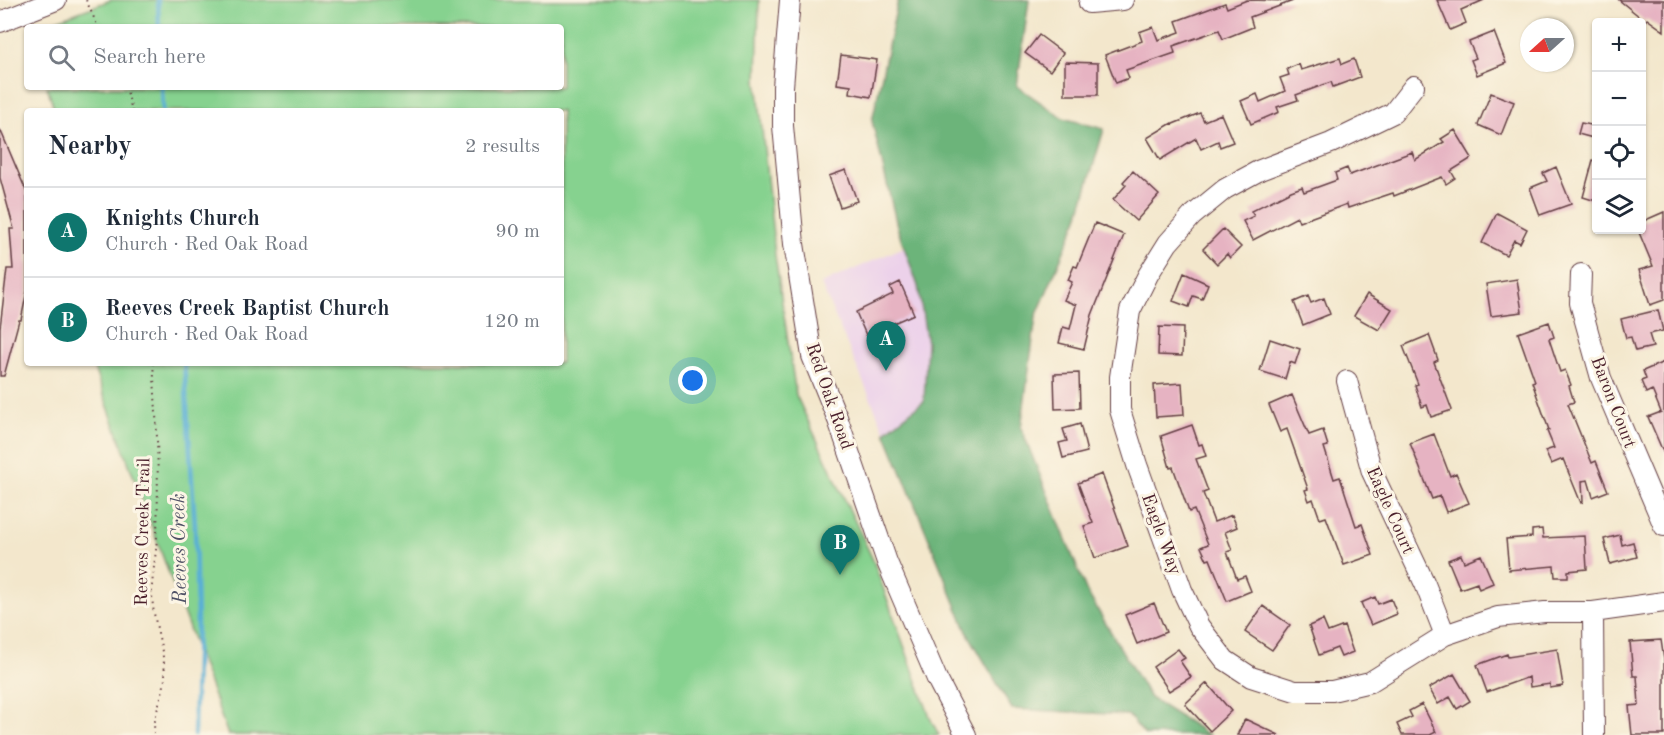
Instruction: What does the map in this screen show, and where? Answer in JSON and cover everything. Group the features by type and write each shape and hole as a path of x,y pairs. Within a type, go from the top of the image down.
{"street":[{"path":"0,22 56,0"},
{"name":"Red Oak Road","path":"790,0 783,87 783,126 794,244 812,356 838,420 887,562 937,679 966,735"},
{"path":"1089,3 1123,0"},
{"name":"Eagle Way","path":"1414,86 1393,113 1332,143 1260,170 1225,189 1192,216 1163,251 1130,311 1120,377 1120,410 1137,465 1182,590 1200,626 1225,660 1251,677 1295,691 1332,691 1370,682 1445,635 1498,618 1545,612 1593,612 1664,602"},
{"name":"Baron Court","path":"1581,274 1580,303 1601,378 1664,526"},
{"name":"Eagle Court","path":"1347,381 1372,472 1425,584 1445,635"},
{"path":"1593,612 1594,735"}],"path":[{"path":"86,0 97,24"},
{"path":"127,90 131,108"},
{"name":"Reeves Creek Trail","path":"153,366 158,478 157,535 152,588 165,676 153,720 154,735"}],"shaded area":[{"path":"904,247 918,286 927,343 924,401 885,432 821,284"}],"green space":[{"path":"111,0 759,0 757,80 775,255 796,395 873,560 931,720 939,735 228,735 93,366 564,366 564,108 54,108 48,90 564,90 564,24 47,24"},
{"path":"898,0 1029,0 1017,86 1063,118 1104,129 1078,218 1036,317 1021,428 1087,592 1150,698 1209,735 1145,735 1128,715 1012,709 967,632 885,432 924,401 927,343 918,286 898,230 872,121"}],"building":[{"path":"1247,0 1293,1 1250,17 1253,27 1223,39 1219,30 1173,46 1175,53 1126,70 1129,78 1116,83 1105,55 1142,41 1139,32 1153,27 1158,40 1180,32 1176,21 1225,3 1227,8"},
{"path":"1437,0 1484,0 1461,10 1466,23 1450,30"},
{"path":"1619,0 1664,0 1664,31 1646,18 1641,18"},
{"path":"1494,32 1506,63 1477,75 1471,60 1476,58 1469,42"},
{"path":"1039,35 1063,53 1050,71 1025,53"},
{"path":"841,55 877,60 871,97 850,93 851,86 837,84"},
{"path":"1340,58 1342,64 1354,59 1360,77 1333,87 1331,82 1296,95 1298,100 1277,107 1279,112 1251,124 1241,101 1257,94 1260,102 1285,91 1280,78 1289,75 1287,69 1299,64 1301,70"},
{"path":"1065,62 1098,63 1098,95 1065,95"},
{"path":"1491,93 1514,102 1501,135 1478,125"},
{"path":"1200,113 1204,121 1221,114 1233,142 1220,147 1218,141 1201,149 1196,138 1160,160 1147,138 1172,123"},
{"path":"1581,123 1592,125 1592,138 1578,134"},
{"path":"0,129 24,186 24,306 4,376 0,376 0,328 7,269 13,269 10,229 14,229 0,178"},
{"path":"1455,130 1472,158 1451,171 1455,178 1446,184 1442,177 1394,196 1393,193 1348,208 1347,204 1299,222 1297,217 1253,240 1243,221 1254,216 1251,211 1291,191 1302,187 1304,192 1337,180 1335,173 1347,168 1350,175 1412,152 1415,160 1444,142 1441,139"},
{"path":"1592,164 1592,200 1583,197"},
{"path":"1556,167 1571,204 1540,215 1530,188 1547,181 1543,173"},
{"path":"846,170 857,201 840,207 829,176"},
{"path":"1133,171 1159,195 1136,221 1113,200 1126,185 1123,182"},
{"path":"1664,212 1664,300 1650,305 1639,270 1653,266 1640,234 1646,234 1646,220"},
{"path":"1497,213 1527,229 1520,243 1514,240 1506,255 1482,243"},
{"path":"1095,223 1124,235 1092,315 1084,349 1059,343 1063,327 1070,329 1076,305 1064,300 1072,282 1068,280 1074,266 1077,267"},
{"path":"1223,229 1241,247 1230,258 1227,254 1217,264 1203,249"},
{"path":"1184,273 1208,284 1202,299 1193,296 1189,307 1173,301"},
{"path":"1517,279 1522,312 1491,316 1486,284"},
{"path":"900,282 914,314 866,335 856,312 893,294 890,287"},
{"path":"1367,294 1392,309 1379,330 1354,316"},
{"path":"1308,296 1311,303 1324,298 1330,314 1303,325 1294,302"},
{"path":"1658,310 1663,331 1649,334 1653,347 1635,351 1631,337 1626,338 1621,319"},
{"path":"1549,322 1554,337 1549,339 1560,372 1565,370 1571,385 1569,386 1574,402 1568,404 1592,463 1596,461 1608,491 1593,497 1588,480 1582,481 1583,502 1581,503 1563,459 1551,464 1545,451 1554,448 1532,382 1535,381 1518,333"},
{"path":"1159,327 1183,328 1182,356 1158,355"},
{"path":"1429,335 1438,360 1434,362 1452,410 1431,417 1427,405 1422,407 1415,385 1418,384 1403,346"},
{"path":"1270,339 1300,349 1295,364 1290,362 1285,379 1260,371"},
{"path":"1664,362 1664,454 1648,417 1661,412 1652,390 1646,393 1641,381 1646,379 1643,371"},
{"path":"1079,373 1080,408 1055,409 1054,374"},
{"path":"1182,383 1184,415 1156,417 1154,385"},
{"path":"1292,395 1309,435 1323,430 1328,446 1324,447 1334,479 1340,477 1356,526 1362,524 1373,555 1344,565 1326,517 1320,519 1313,499 1309,501 1305,490 1308,489 1287,429 1280,432 1269,405"},
{"path":"1080,424 1087,452 1063,458 1059,443 1067,441 1063,429"},
{"path":"1192,425 1199,445 1202,444 1206,456 1196,459 1208,491 1203,493 1214,522 1232,515 1237,527 1225,532 1232,550 1227,552 1237,579 1245,576 1251,591 1227,601 1210,559 1207,560 1201,547 1208,544 1194,510 1189,512 1173,467 1170,468 1161,436"},
{"path":"1434,434 1450,476 1456,473 1469,503 1446,512 1440,496 1432,499 1410,443"},
{"path":"1102,474 1128,546 1095,558 1084,526 1093,523 1078,483"},
{"path":"1542,529 1543,538 1585,536 1587,569 1568,571 1568,577 1555,577 1554,566 1509,570 1506,539 1532,537 1532,530"},
{"path":"1620,535 1622,545 1633,542 1637,557 1610,564 1604,539"},
{"path":"1461,555 1464,562 1481,555 1493,583 1479,589 1477,583 1460,589 1448,560"},
{"path":"1375,597 1378,604 1391,599 1397,614 1371,625 1361,603"},
{"path":"1154,603 1166,632 1137,644 1125,615"},
{"path":"1263,606 1290,625 1272,650 1245,632"},
{"path":"1323,620 1328,632 1344,626 1353,652 1341,657 1337,648 1319,655 1309,626"},
{"path":"1661,640 1664,660 1664,735 1632,735 1629,706 1639,705 1637,676 1633,676 1630,642"},
{"path":"1178,649 1185,658 1180,661 1191,677 1169,691 1153,667"},
{"path":"1557,649 1563,686 1550,688 1550,684 1530,687 1529,677 1487,692 1477,665 1507,654 1508,657"},
{"path":"1454,674 1470,701 1457,709 1450,697 1438,704 1429,688"},
{"path":"1207,683 1231,711 1210,731 1185,704"},
{"path":"1422,704 1436,732 1430,735 1402,735 1397,724 1412,717 1409,711"},
{"path":"1245,719 1279,735 1237,735"}],"waterway":[{"name":"Reeves Creek","path":"158,0 159,24"},
{"name":"Reeves Creek","path":"162,90 163,108"},
{"name":"Reeves Creek","path":"184,366 195,525 197,623 194,735"}],"place":[{"name":"Knights Church","path":"886,371"},
{"name":"Reeves Creek Baptist Church","path":"840,575"}]}
